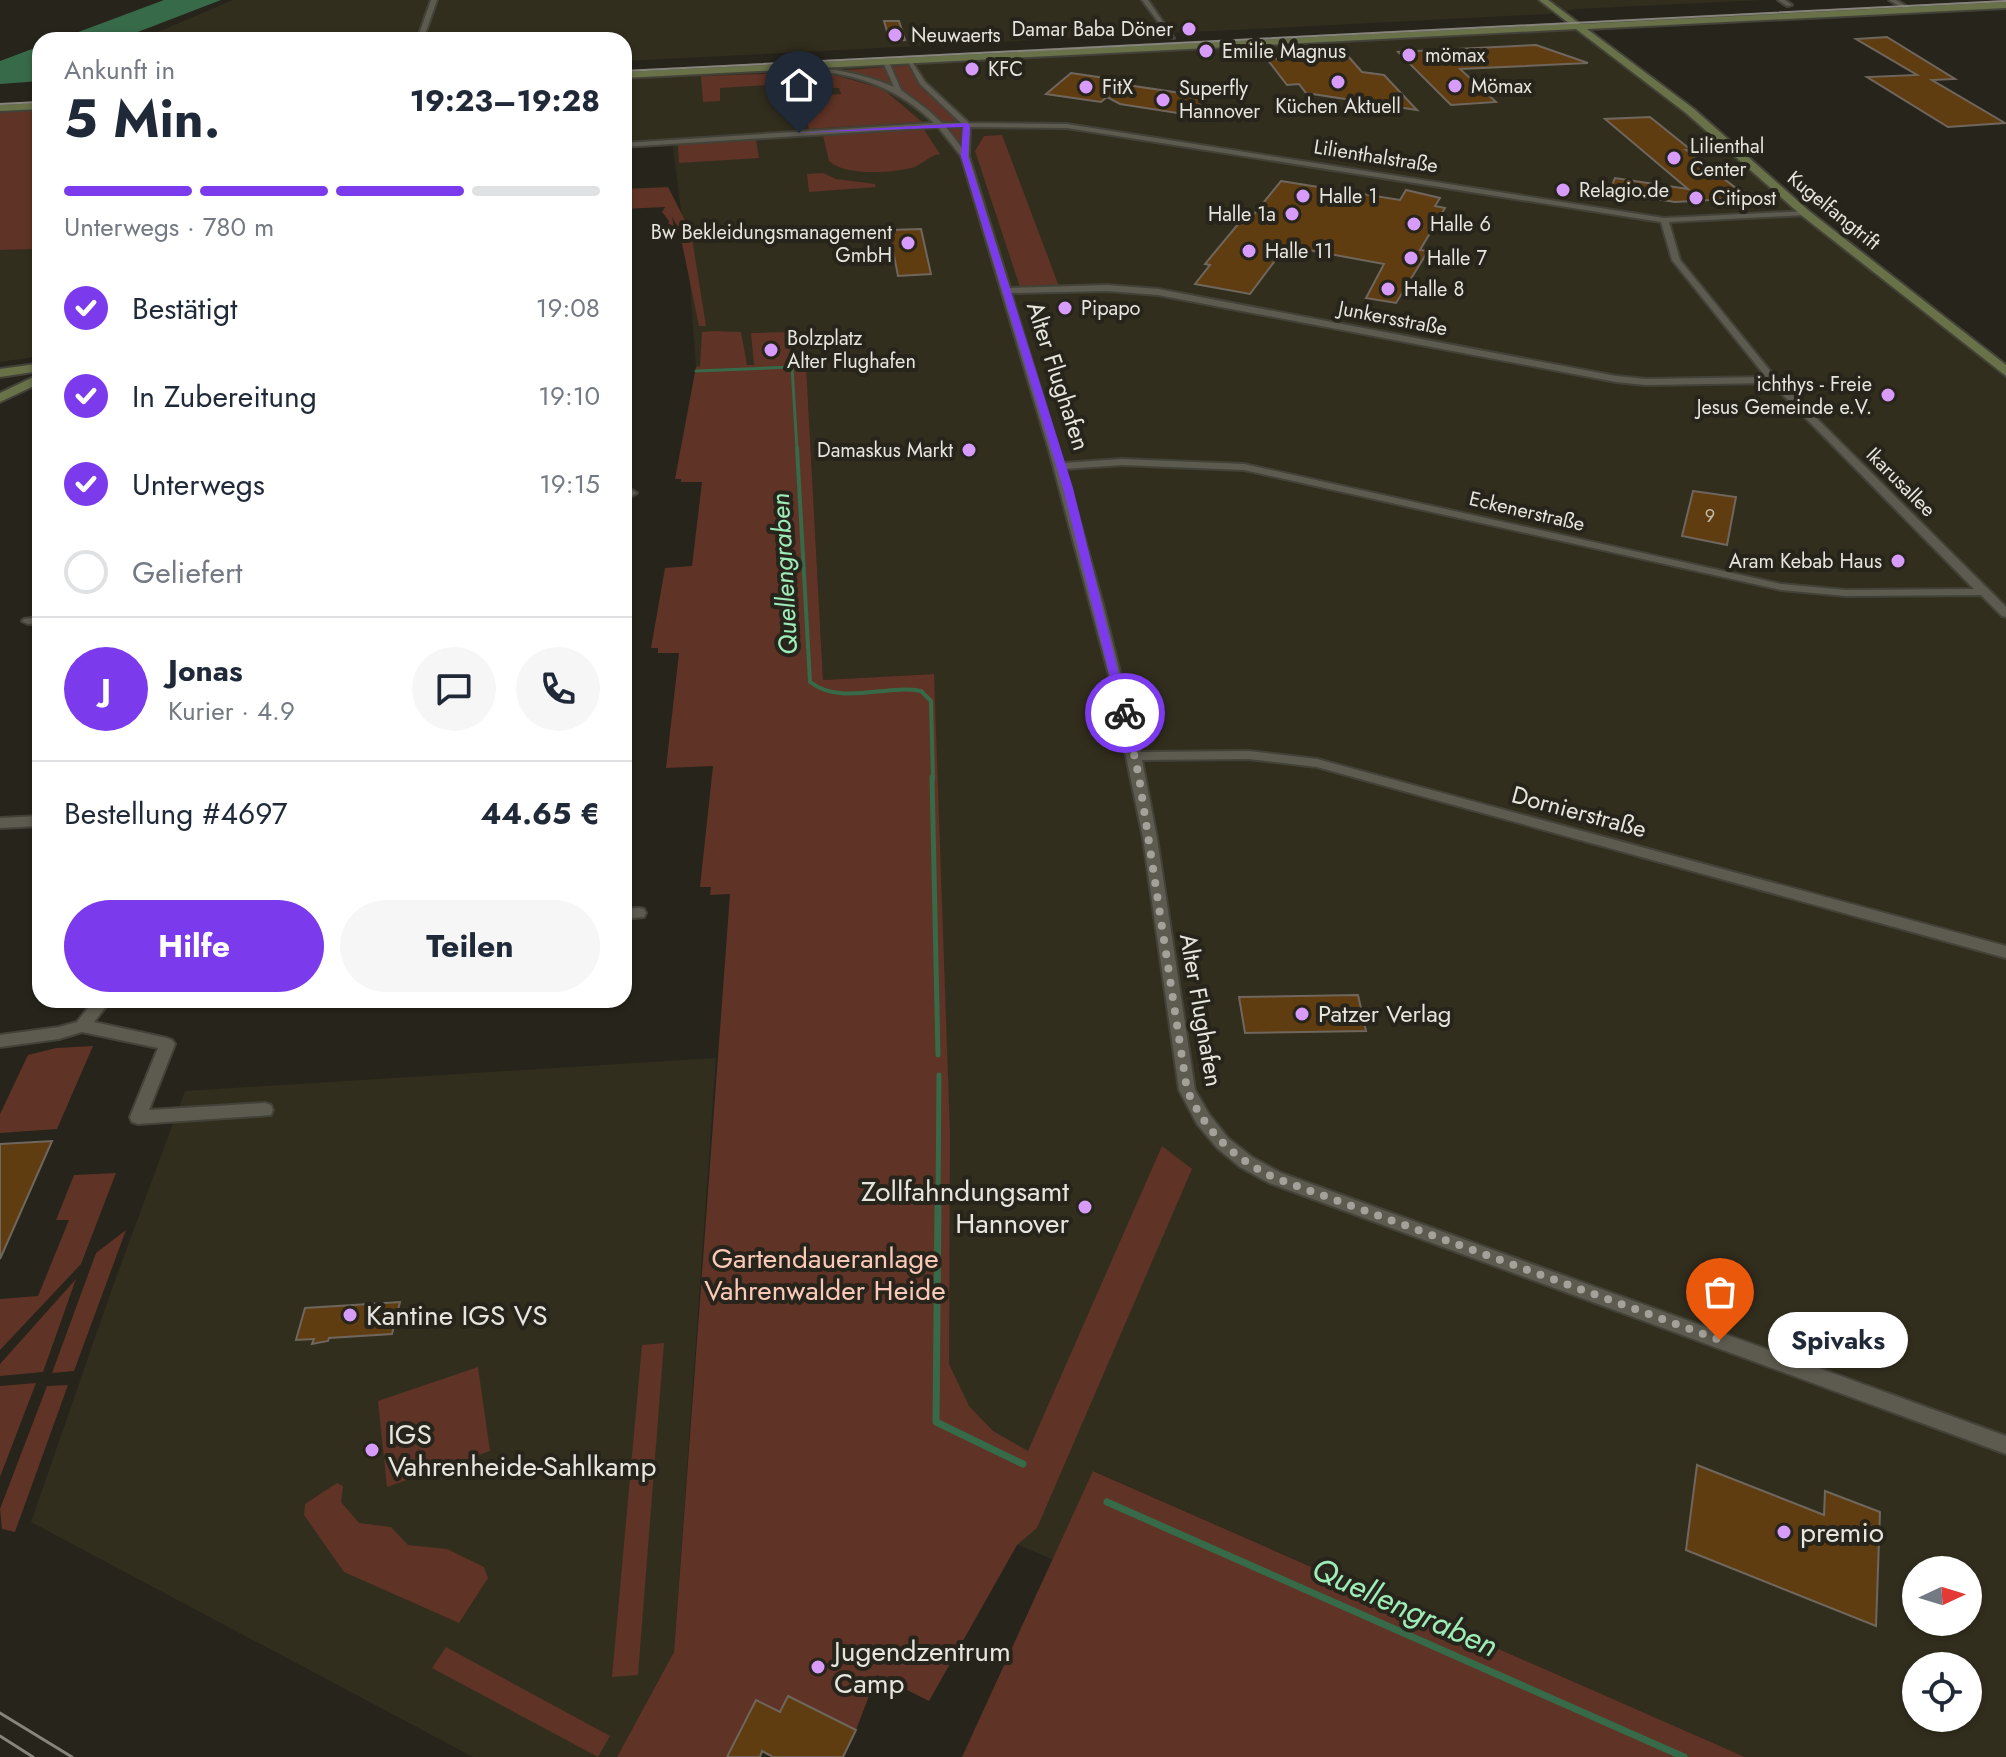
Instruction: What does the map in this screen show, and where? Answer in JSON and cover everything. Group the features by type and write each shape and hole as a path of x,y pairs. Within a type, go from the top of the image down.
{"main road":[{"name":"Kugelfangtrift","path":"1543,0 1690,111 1805,213 2006,372"},
{"path":"632,64 1785,3 1893,0 1908,4"},
{"path":"632,75 1578,27 1908,4 2006,5"},
{"path":"890,51 909,61"},
{"path":"886,62 890,51"},
{"path":"0,99 32,97"},
{"path":"0,108 32,106"},
{"path":"0,385 32,374"},
{"path":"0,385 32,374"}],"street":[{"path":"423,32 434,0"},
{"path":"1145,0 1172,37"},
{"path":"909,61 922,83 967,125"},
{"name":"Alter Flughafen","path":"886,62 898,89"},
{"name":"Alter Flughafen","path":"798,67 864,76 898,89 940,125 965,156"},
{"name":"Lilienthalstraße","path":"632,144 940,125 1092,128 1664,220 1805,213"},
{"name":"Alter Flughafen","path":"967,125 965,156 1061,466 1135,756 1187,1090 1199,1117 1233,1154 1275,1178 2006,1445"},
{"name":"Ikarusallee","path":"1664,220 1676,260 1773,380 2006,614"},
{"name":"Junkersstraße","path":"1005,291 1118,288 1158,292 1616,379 1671,383 1773,380"},
{"name":"Eckenerstraße","path":"1061,466 1122,462 1244,467 1781,587 1846,593 1985,592"},
{"name":"Dornierstraße","path":"1135,756 1249,755 1317,763 2006,952"},
{"path":"0,823 32,821"},
{"path":"82,1026 97,1008"},
{"path":"0,1041 59,1033 82,1026 167,1044 138,1117 265,1110"}],"shaded area":[{"path":"164,0 221,0 138,32 78,32"},
{"path":"233,0 1763,0 1576,9 1548,14 632,61 632,32 158,32"},
{"path":"1578,27 1629,63 1773,186 2006,372 2006,1757 1745,1757 1094,1471 1054,1560 920,1504 934,674 823,680 806,364 696,367 689,273 672,140 632,144 632,75"},
{"path":"32,49 32,82 0,84 0,61"},
{"path":"32,249 32,357 0,362 0,250"},
{"name":"IGS Vahrenheide-Sahlkamp","path":"716,1058 674,1652 617,1757 473,1757 31,1522 185,1091"}],"green space":[{"path":"911,65 922,83 967,125 965,156 938,124 909,99 876,81 836,71"},
{"path":"835,75 883,89 922,122 809,129 804,109 784,110 781,98 841,94 839,88 802,87 799,83 720,88 720,101 703,102 701,76"},
{"path":"32,106 32,249 0,250 0,108"},
{"path":"923,128 940,154 911,168 880,172 836,166 829,161 823,135"},
{"path":"1002,135 1060,289 1021,290 975,151 984,136"},
{"path":"756,140 759,158 679,163 678,144"},
{"path":"823,173 836,179 875,184 876,187 809,192 807,174"},
{"path":"668,187 691,232 706,326 699,326 679,229 672,217 676,236 665,236 669,221 662,212 665,207 632,209 632,189"},
{"name":"Gartendaueranlage Vahrenwalder Heide","path":"702,332 741,332 747,365 754,365 751,333 788,332 792,363 806,364 823,680 934,674 950,1134 949,1364 969,1406 993,1431 1028,1451 1162,1146 1192,1169 1037,1528 1017,1545 929,1701 877,1675 856,1730 789,1696 780,1712 756,1700 727,1757 617,1757 674,1652 730,894 710,895 711,887 700,887 713,766 666,768 679,653 658,653 658,648 651,648 665,568 692,566 702,482 675,479 696,367 700,366"},
{"path":"93,1046 57,1129 0,1133 0,1114 28,1055 56,1048"},
{"path":"116,1173 81,1264 0,1350 0,1299 38,1296 69,1220 56,1220 74,1175"},
{"path":"126,1230 74,1371 52,1373 96,1253"},
{"path":"76,1279 43,1372 0,1376 0,1364"},
{"path":"664,1343 638,1675 612,1677 642,1345"},
{"path":"478,1367 490,1451 387,1487 378,1401"},
{"path":"36,1383 0,1477 0,1386"},
{"path":"68,1385 15,1532 2,1529 0,1509 47,1386"},
{"path":"1093,1471 1745,1757 962,1757"},
{"path":"337,1483 343,1486 341,1502 359,1523 391,1527 408,1545 447,1549 484,1567 488,1578 459,1623 344,1572 304,1515 305,1504"},
{"path":"446,1647 610,1736 598,1757 432,1668"}],"building":[{"name":"Neuwaerts","path":"884,21 899,21 905,40 890,41"},
{"path":"1887,37 1955,79 1932,80 2005,123 1948,127 1867,77 1917,75 1856,39"},
{"name":"Mömax","path":"1536,45 1588,63 1460,69 1496,102 1451,105 1398,52"},
{"name":"Küchen Aktuell","path":"1347,55 1362,72 1384,75 1417,110 1306,93 1299,84 1287,85 1267,59"},
{"path":"1071,73 1207,97 1190,115 1120,104 1107,97 1101,102 1046,94"},
{"name":"Lilienthal Center","path":"1650,117 1691,150 1686,150 1749,198 1675,202 1609,192 1615,178 1688,189 1605,119"},
{"path":"1281,181 1400,200 1406,190 1440,198 1435,206 1445,208 1420,250 1428,251 1396,303 1366,298 1384,264 1286,246 1250,294 1195,284 1210,265 1205,264 1239,223 1246,224"},
{"name":"Bw Bekleidungsmanagement GmbH","path":"921,229 931,274 898,276 889,230"},
{"path":"1693,491 1736,497 1727,545 1682,536"},
{"name":"Patzer Verlag","path":"1358,995 1366,1031 1245,1033 1239,997"},
{"path":"52,1141 41,1166 0,1259 0,1144"},
{"name":"Kantine IGS VS","path":"400,1302 392,1334 329,1338 328,1341 312,1344 314,1339 296,1340 305,1308"},
{"name":"premio","path":"1697,1465 1824,1515 1825,1491 1880,1512 1876,1626 1686,1550"},
{"name":"Jugendzentrum Camp","path":"788,1696 856,1730 843,1757 773,1757 762,1751 760,1757 727,1757 756,1700 780,1712"}],"waterway":[{"name":"Quellengraben","path":"696,371 792,367 797,450"},
{"name":"Quellengraben","path":"797,448 810,682 836,693 921,691 931,701 933,779"},
{"name":"Quellengraben","path":"932,777 938,1055"},
{"name":"Quellengraben","path":"938,1205 939,1075"},
{"name":"Quellengraben","path":"938,1203 936,1422 1023,1464"},
{"name":"Quellengraben","path":"1107,1502 1684,1757"}],"tram line":[{"path":"632,71 2006,1"},
{"path":"0,104 32,102"},
{"path":"0,1713 72,1757"},
{"path":"0,1736 33,1757"}],"way so far":[{"path":"1125,713 1139,777 1187,1090 1199,1117 1218,1140 1254,1168 1275,1178 1720,1340"}],"place":[{"name":"Damar Baba Döner","path":"1189,29"},
{"name":"Neuwaerts","path":"895,35"},
{"name":"Emilie Magnus","path":"1206,51"},
{"name":"mömax","path":"1409,55"},
{"name":"KFC","path":"972,69"},
{"name":"Küchen Aktuell","path":"1338,82"},
{"name":"Mömax","path":"1455,86"},
{"name":"FitX","path":"1086,87"},
{"name":"Superfly Hannover","path":"1163,100"},
{"name":"Lilienthal Center","path":"1674,158"},
{"name":"Relagio.de","path":"1563,190"},
{"name":"Halle 1","path":"1303,196"},
{"name":"Citipost","path":"1696,198"},
{"name":"Halle 1a","path":"1292,214"},
{"name":"Halle 6","path":"1414,224"},
{"name":"Bw Bekleidungsmanagement GmbH","path":"908,243"},
{"name":"Halle 11","path":"1249,251"},
{"name":"Halle 7","path":"1411,258"},
{"name":"Halle 8","path":"1388,289"},
{"name":"Pipapo","path":"1065,308"},
{"name":"Bolzplatz Alter Flughafen","path":"771,350"},
{"name":"ichthys - Freie Jesus Gemeinde e.V.","path":"1888,395"},
{"name":"Damaskus Markt","path":"969,450"},
{"name":"Aram Kebab Haus","path":"1898,561"},
{"name":"Patzer Verlag","path":"1302,1014"},
{"name":"Zollfahndungsamt Hannover","path":"1085,1207"},
{"name":"Kantine IGS VS","path":"350,1315"},
{"name":"Spivaks","path":"1720,1340"},
{"name":"IGS Vahrenheide-Sahlkamp","path":"372,1450"},
{"name":"premio","path":"1784,1532"},
{"name":"Jugendzentrum Camp","path":"818,1667"}],"route":[{"path":"799,133 967,125 965,156 1068,488 1125,713"}]}
